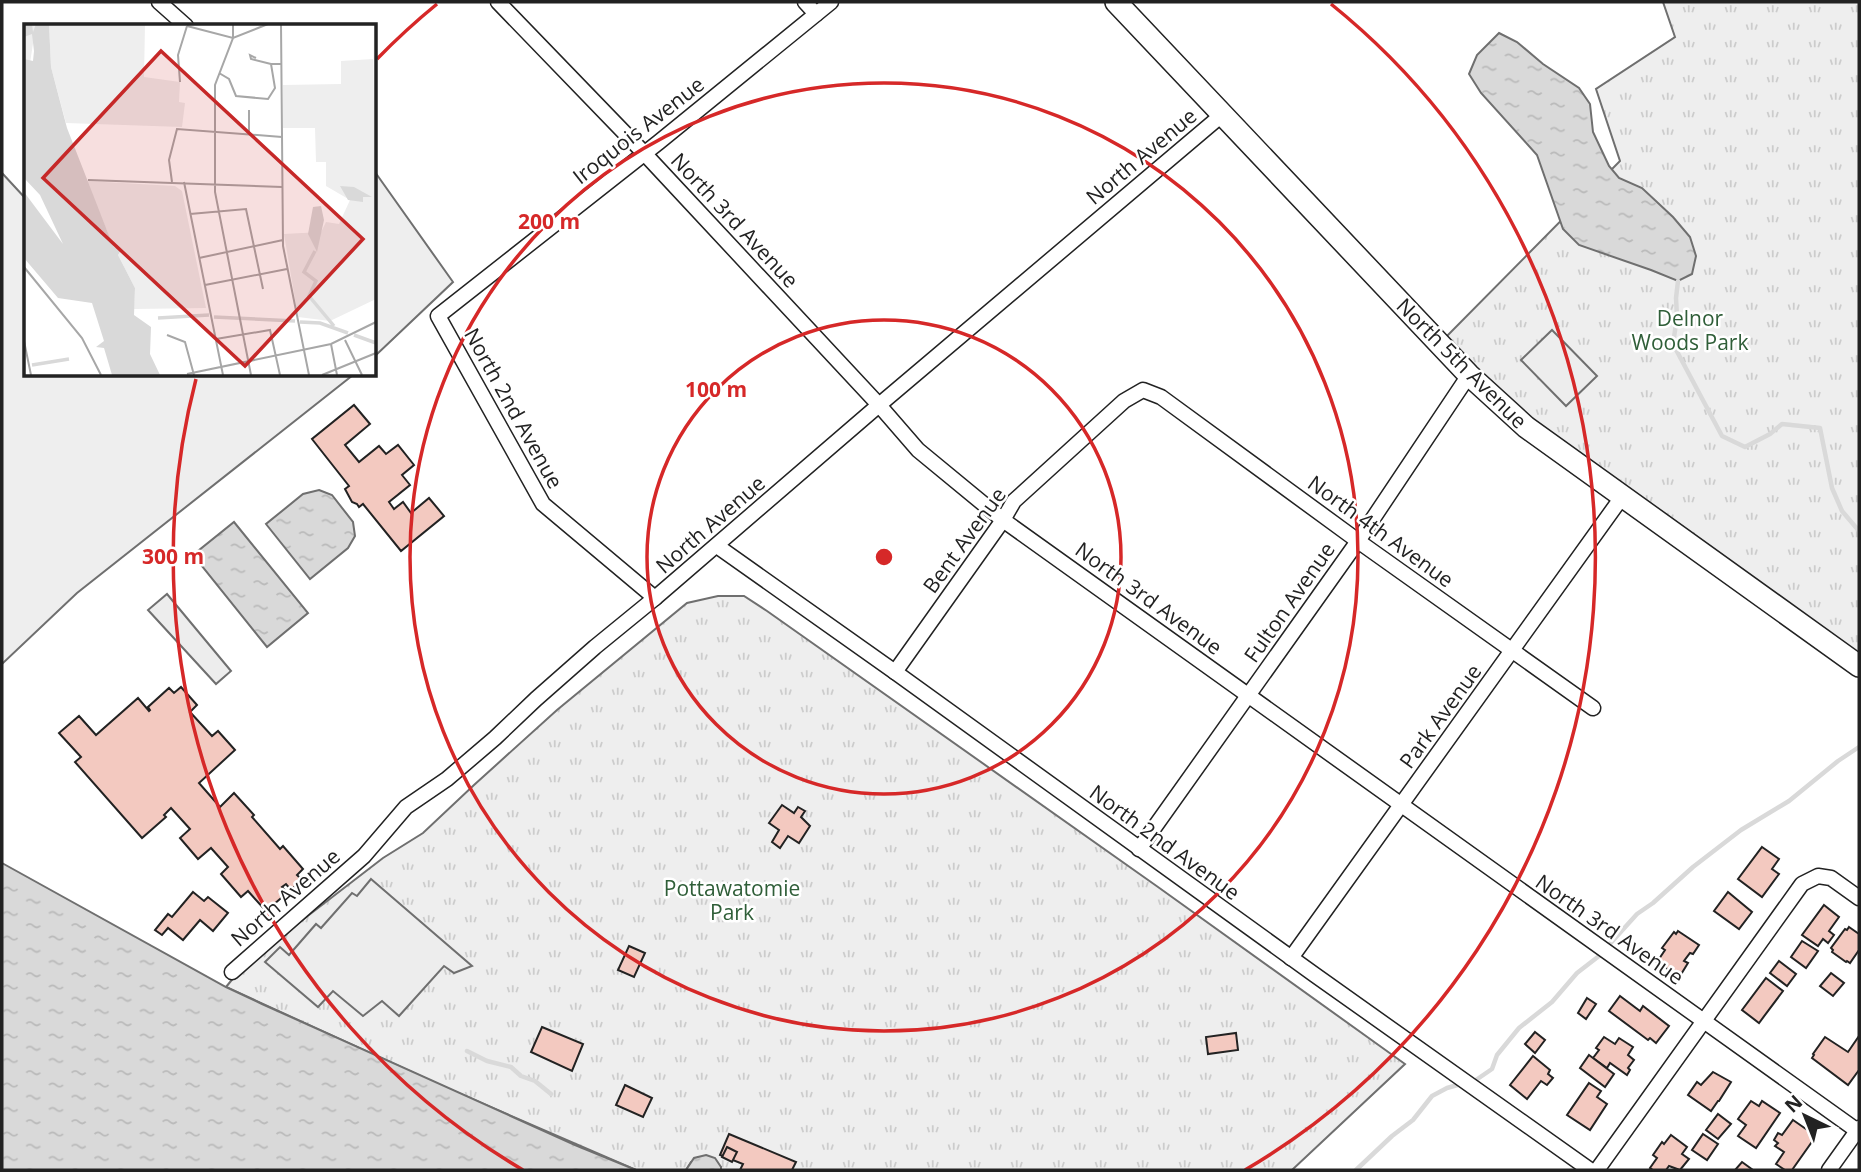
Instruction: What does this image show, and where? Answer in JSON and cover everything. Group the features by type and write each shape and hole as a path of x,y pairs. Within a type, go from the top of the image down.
{"main road":[{"name":"North 5th Avenue","path":"1116,2 1469,375 1526,427 1859,666"}],"street":[{"path":"159,2 184,24"},
{"name":"North 3rd Avenue","path":"498,2 643,153 918,450 1003,520 1534,901 1859,1130"},
{"path":"805,2 816,14"},
{"name":"Iroquois Avenue","path":"438,316 831,2"},
{"name":"North Avenue","path":"232,972 364,856 406,807 447,779 595,647 1223,114"},
{"name":"North 2nd Avenue","path":"438,316 542,503 655,598"},
{"name":"Fulton Avenue","path":"1139,849 1358,541 1469,375"},
{"name":"North 4th Avenue","path":"1143,390 1161,397 1593,708"},
{"name":"Bent Avenue","path":"895,672 1014,501 1124,401 1143,390"},
{"name":"Park Avenue","path":"1291,958 1622,497"},
{"name":"North 2nd Avenue","path":"717,546 1590,1170"},
{"path":"1597,1170 1802,884 1818,876 1831,878 1859,898"},
{"path":"1829,1170 1859,1130"}],"green space":[{"name":"Delnor Woods Park","path":"1663,2 1859,2 1859,658 1530,423 1444,339 1620,161 1596,89 1675,37"},
{"path":"2,173 24,197 24,376 352,376 77,593 2,664"},
{"path":"376,173 453,282 376,355"},
{"name":"Pottawatomie Park","path":"718,596 744,596 767,611 1405,1064 1292,1170 721,1170 721,1167 691,1162 686,1170 636,1170 449,1089 226,987 244,965 383,858 423,833 557,710 687,603"}],"shaded area":[{"path":"1552,330 1597,376 1566,406 1521,360"},
{"path":"167,594 231,671 216,684 148,610"},
{"path":"371,879 472,966 454,973 444,966 399,1016 382,1001 363,1016 333,991 318,1007 265,962 280,947 289,955 316,924 321,928 352,893 357,896"}],"water":[{"path":"1499,33 1517,42 1543,64 1579,88 1590,104 1593,132 1609,166 1619,178 1642,188 1690,237 1696,256 1692,274 1678,281 1579,245 1563,229 1537,155 1481,93 1469,74 1477,55"},
{"path":"319,490 332,495 353,522 355,536 348,548 310,579 266,524 303,494"},
{"path":"234,522 308,613 267,647 193,555"},
{"path":"2,863 226,987 636,1170 2,1170"},
{"path":"706,1155 715,1158 721,1170 686,1170 694,1158"}],"building":[{"path":"354,405 370,424 345,445 359,462 379,446 386,454 398,445 414,465 402,475 410,485 389,502 394,509 403,502 411,513 429,498 444,516 401,551 363,504 359,507 352,502 345,489 349,486 312,439"},
{"path":"181,687 197,705 190,712 212,736 218,731 235,750 199,783 220,807 234,793 280,849 283,846 303,869 297,875 302,880 291,890 286,884 282,887 287,893 266,911 248,891 241,897 221,874 228,867 211,848 198,859 180,838 190,829 171,808 164,815 166,817 142,838 75,762 81,757 59,733 79,716 96,735 138,698 149,711 148,707 169,688 174,693"},
{"path":"782,805 794,813 798,807 805,811 801,817 810,826 799,843 788,836 780,848 772,842 779,830 769,823"},
{"path":"1762,847 1779,859 1772,869 1779,874 1762,897 1738,879"},
{"path":"193,892 204,901 208,897 228,913 213,931 200,920 183,940 168,928 162,935 155,930 168,914 172,917"},
{"path":"1728,892 1752,912 1739,929 1714,911"},
{"path":"1824,905 1839,917 1829,931 1834,935 1828,943 1823,939 1818,946 1802,935"},
{"path":"1849,927 1859,934 1859,950 1850,963 1832,952 1831,948"},
{"path":"1678,931 1699,945 1684,961 1688,963 1680,976 1657,962 1665,950 1662,948 1674,932 1676,934"},
{"path":"1802,941 1818,951 1806,968 1791,957"},
{"path":"629,946 645,953 634,977 618,970"},
{"path":"1779,961 1796,974 1787,986 1770,973"},
{"path":"1831,973 1844,983 1833,996 1820,986"},
{"path":"1766,978 1783,991 1759,1023 1742,1010"},
{"path":"1620,996 1640,1011 1643,1006 1669,1026 1656,1043 1609,1011"},
{"path":"1587,998 1596,1004 1586,1019 1578,1013"},
{"path":"542,1027 583,1044 572,1071 531,1052"},
{"path":"1535,1032 1545,1040 1535,1053 1525,1044"},
{"path":"1236,1033 1238,1050 1208,1054 1206,1037"},
{"path":"1859,1036 1859,1070 1848,1085 1812,1058 1825,1037 1848,1052"},
{"path":"1604,1037 1615,1044 1619,1038 1633,1047 1628,1055 1634,1060 1627,1075 1610,1063 1607,1068 1593,1058"},
{"path":"1589,1055 1614,1074 1605,1087 1580,1068"},
{"path":"1533,1056 1550,1070 1548,1074 1553,1078 1547,1085 1541,1081 1527,1099 1510,1085"},
{"path":"1713,1072 1731,1082 1711,1111 1688,1095 1697,1082 1701,1085"},
{"path":"1589,1083 1601,1091 1597,1097 1607,1104 1590,1130 1567,1115"},
{"path":"625,1085 652,1098 643,1117 616,1105"},
{"path":"1751,1101 1759,1106 1762,1101 1780,1113 1756,1148 1738,1136 1746,1125 1738,1119"},
{"path":"1718,1114 1731,1124 1718,1139 1706,1130"},
{"path":"1793,1120 1816,1136 1792,1170 1785,1170 1776,1164 1784,1152 1775,1146 1778,1143 1774,1140 1778,1133 1782,1135"},
{"path":"729,1134 796,1162 792,1170 740,1170 743,1164 720,1155"},
{"path":"1703,1134 1718,1144 1707,1160 1692,1150"},
{"path":"1671,1135 1687,1147 1682,1154 1689,1159 1680,1170 1669,1166 1666,1170 1653,1170 1650,1168 1657,1158 1653,1155"},
{"path":"727,1147 737,1152 732,1162 722,1157"},
{"path":"1742,1162 1753,1170 1735,1170"}],"waterway":[{"path":"1678,281 1673,344 1722,436 1745,447 1770,434 1782,424 1820,428 1832,488 1842,511 1859,531"},
{"path":"1473,1082 1492,1069 1497,1055 1519,1028 1552,1002 1577,973 1599,956 1637,914 1741,830 1789,801 1859,747"},
{"path":"467,1051 487,1061 511,1067 551,1094"},
{"path":"1356,1170 1413,1120 1432,1096 1461,1084"}]}
